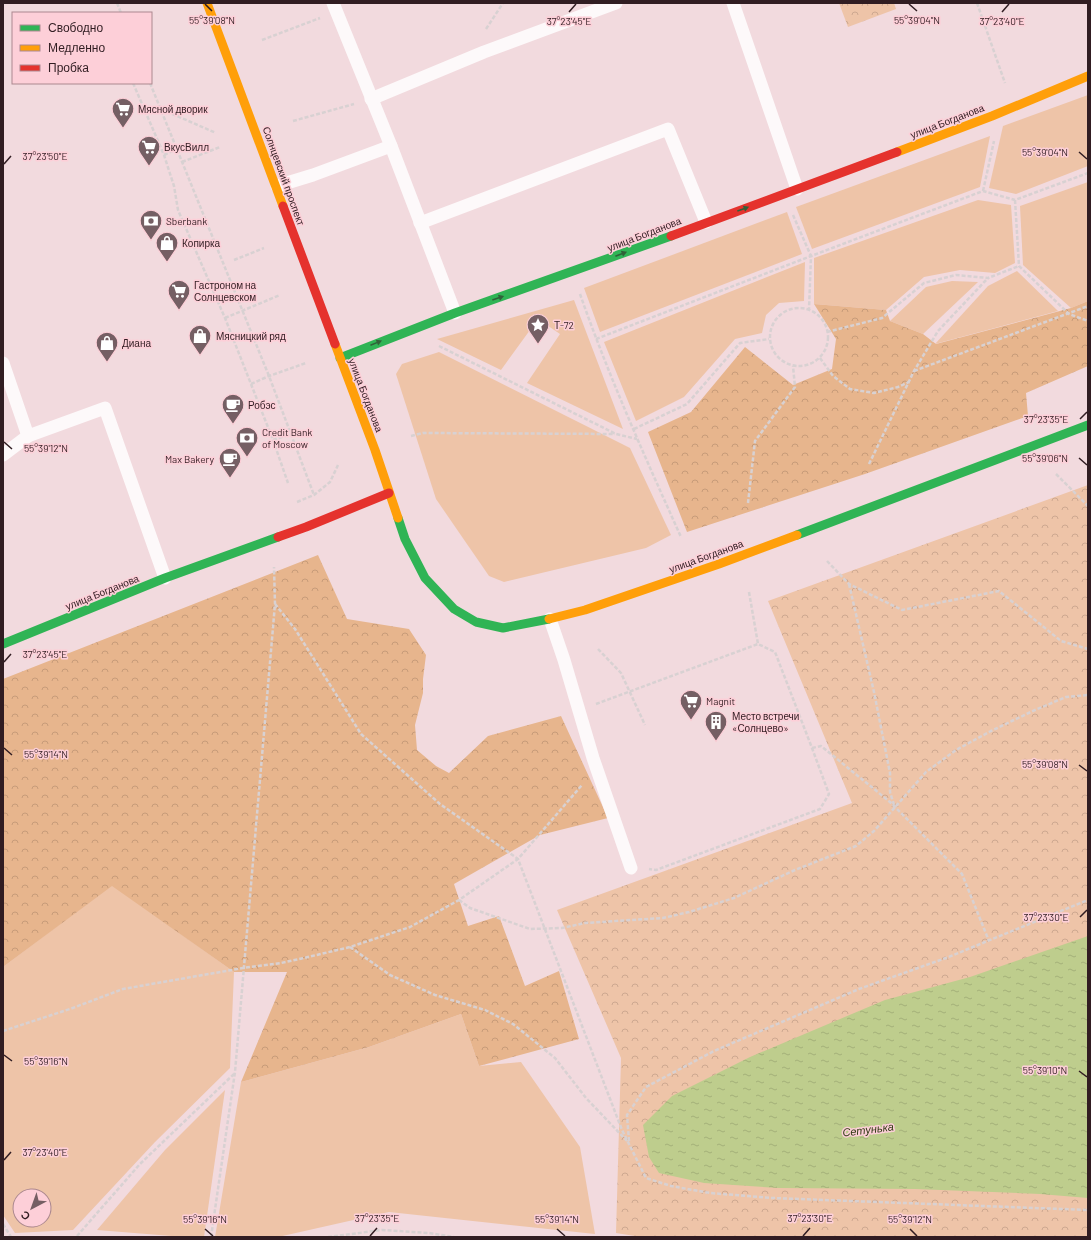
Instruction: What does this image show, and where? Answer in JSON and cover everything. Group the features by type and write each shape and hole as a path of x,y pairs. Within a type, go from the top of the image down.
{"street":[{"name":"Солнцевский проспект","path":"207,3 277,186 340,358"},
{"name":"улица Богданова","path":"1088,76 985,118 572,272 455,313 340,358 375,450 405,539 425,578 454,609 476,622 503,628 550,619 585,610 719,564 1088,425"},
{"name":"улица Богданова","path":"3,644 165,578 306,527 390,493"}],"lane":[{"path":"371,99 484,52 616,3"},
{"path":"732,3 796,189"},
{"path":"335,8 391,146 455,313"},
{"path":"420,223 668,129 706,222"},
{"path":"277,186 313,175 391,146"},
{"path":"3,363 28,436"},
{"path":"3,455 28,436 105,408 165,578"},
{"path":"550,619 593,758 631,868"}],"path":[{"path":"483,34 502,3"},
{"path":"977,3 1005,82"},
{"path":"262,40 335,8"},
{"path":"133,84 164,155 174,186 178,210 225,318 273,440 288,483"},
{"path":"150,84 268,376 314,495"},
{"path":"293,121 371,99"},
{"path":"161,109 216,133"},
{"path":"983,191 995,138"},
{"path":"182,162 220,147"},
{"path":"164,155 177,149"},
{"path":"596,339 983,191 1015,200 1088,173"},
{"path":"1015,200 1019,266 1069,314 1088,320"},
{"path":"793,214 810,256 809,310"},
{"path":"195,247 213,240"},
{"path":"234,260 264,248"},
{"path":"868,464 914,371 938,332 988,278 1019,266"},
{"path":"828,332 882,318 924,283 956,275 988,278"},
{"path":"578,288 596,339 637,439 681,537"},
{"path":"225,318 280,295"},
{"path":"914,371 1088,306"},
{"path":"800,308 809,310 818,315 824,322 828,332 828,341 820,358 812,364 802,367 784,363 777,357 772,349 769,339 770,330 774,320 790,309 800,308"},
{"path":"634,429 687,404 740,343 769,339"},
{"path":"437,345 616,434 637,439"},
{"path":"820,358 833,376 850,389 874,393 898,387 909,382"},
{"path":"251,384 268,376 306,363"},
{"path":"748,503 755,441 795,387 793,366"},
{"path":"410,436 423,433 616,434"},
{"path":"273,440 291,434"},
{"path":"297,502 314,495 330,482 338,464"},
{"path":"1056,474 1088,506"},
{"path":"827,561 849,584 902,610 999,591 1061,641 1088,649"},
{"path":"211,1237 235,1072 275,604 274,567"},
{"path":"849,584 874,692 890,773 890,792 895,808"},
{"path":"749,592 758,644"},
{"path":"275,604 295,629 361,734 440,804 518,859 546,928 563,978 622,1130 646,1178 671,1186 710,1192 772,1198 1088,1210"},
{"path":"579,711 758,644 775,652 829,794 820,809 656,870 631,868"},
{"path":"598,649 621,673 645,725"},
{"path":"459,900 470,908 530,929 562,928 585,923 663,918 689,912 734,898 795,870 856,846 895,808 926,772 956,750 990,731 1066,697 1088,695"},
{"path":"812,748 821,746 890,802 962,874 989,941"},
{"path":"3,1031 123,990 243,968 281,964 350,947 410,928 459,900 518,859 584,783 593,758"},
{"path":"630,1144 627,1114 646,1087 714,1051 852,992 946,958 1088,900"},
{"path":"350,947 390,975 435,995 484,1010 514,1024 554,1058 586,1098 630,1144"},
{"path":"77,1236 140,1164 235,1072"},
{"path":"3,1224 11,1237"},
{"path":"328,1237 382,1230 429,1233 454,1237"}],"green space":[{"path":"839,3 894,3 896,9 848,27"},
{"path":"1088,95 1088,166 1016,194 989,188 1003,126"},
{"path":"990,136 980,187 812,249 796,207"},
{"path":"1088,182 1088,301 1071,308 1023,265 1020,206"},
{"path":"978,200 1011,205 1015,263 995,273 960,270 924,277 886,310 814,304 814,258"},
{"path":"787,212 802,254 600,332 584,288"},
{"path":"805,262 804,301 779,303 766,315 762,333 735,339 684,397 636,421 604,342"},
{"path":"1017,271 1058,311 935,344 988,286"},
{"path":"952,281 978,282 923,334 890,321 926,287"},
{"path":"574,300 623,429 527,383 560,334 538,319 501,370 437,339"},
{"path":"1088,301 1088,366 1026,393 1028,416 865,474 687,532 648,432 691,412 745,347 793,385 832,369 836,339 814,304 886,310 890,321 923,334 936,344 1071,308"},
{"path":"439,352 630,448 671,535 646,548 504,582 489,576 436,499 396,374 402,364"},
{"path":"1088,485 1088,1237 641,1237 616,1233 621,1058 557,910 852,803 768,601"},
{"path":"318,555 347,619 409,629 426,655 423,693 415,725 417,750 436,766 449,773 488,736 561,716 608,818 540,835 454,884 468,926 499,916 525,986 559,971 579,1039 479,1066 461,1014 369,1047 241,1082 287,972 234,972 112,886 3,967 3,679"},
{"path":"112,885 234,972 230,1068 155,1142 73,1230 15,1233 3,1215 3,967"},
{"path":"461,1014 479,1066 521,1062 580,1147 595,1234 389,1212 278,1237 215,1237 241,1082 369,1047"},
{"path":"225,1090 204,1237 184,1237 97,1230 165,1150"}],"water":[{"name":"Сетунька","path":"1088,936 1088,1198 1040,1194 915,1189 778,1188 704,1183 659,1173 649,1157 643,1125 672,1096 750,1057 885,1000 970,977"}],"traffic: fast":[{"path":"340,358 455,313 671,236"},
{"path":"797,535 1088,425"},
{"path":"398,518 405,539 425,578 454,609 476,622 503,628 549,619"},
{"path":"3,644 165,578 278,537"}],"traffic: slow":[{"path":"207,3 283,206"},
{"path":"897,152 992,116 1088,76"},
{"path":"335,344 375,450 398,518"},
{"path":"549,619 585,610 719,564 797,535"}],"traffic: jam":[{"path":"671,236 897,152"},
{"path":"283,206 335,344"},
{"path":"278,537 389,493"}],"place":[{"name":"Мясной дворик","path":"123,128"},
{"name":"ВкусВилл","path":"149,166"},
{"name":"Sberbank","path":"151,240"},
{"name":"Копирка","path":"167,262"},
{"name":"Гастроном на Солнцевском","path":"179,310"},
{"name":"Т-72","path":"538,344"},
{"name":"Мясницкий ряд","path":"200,356"},
{"name":"Диана","path":"107,362"},
{"name":"Робэс","path":"233,424"},
{"name":"Credit Bank of Moscow","path":"247,458"},
{"name":"Max Bakery","path":"230,478"},
{"name":"Magnit","path":"691,720"},
{"name":"Место встречи «Солнцево»","path":"716,742"}]}
